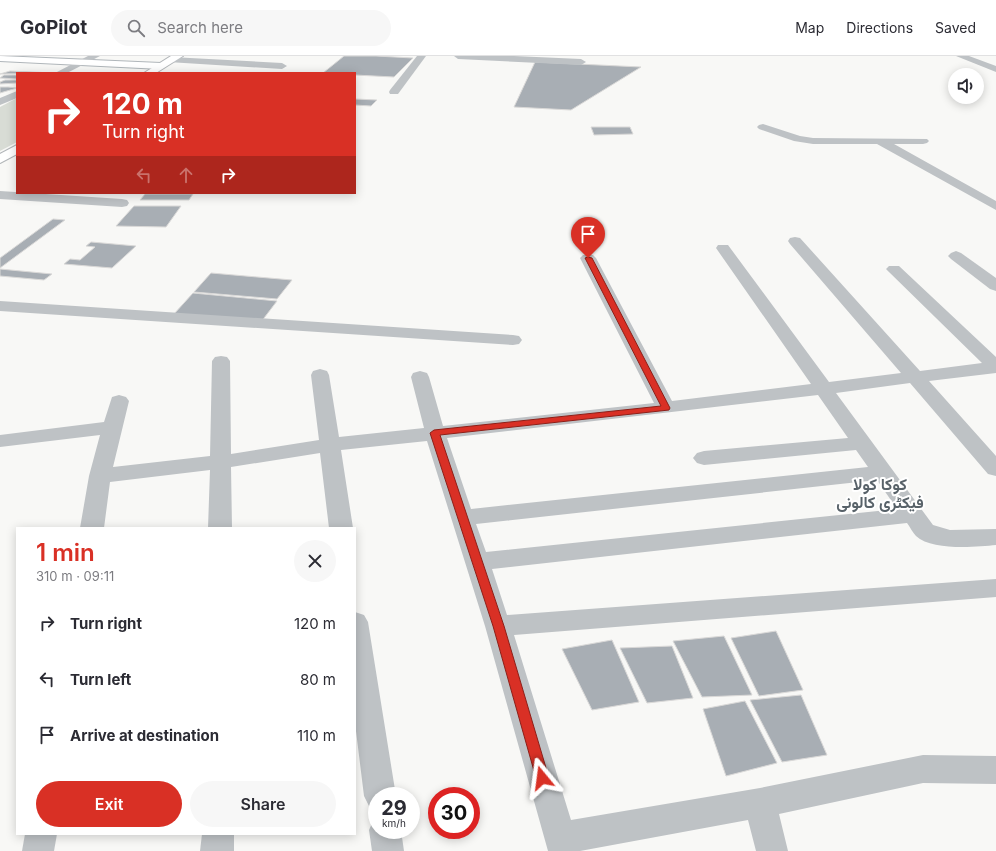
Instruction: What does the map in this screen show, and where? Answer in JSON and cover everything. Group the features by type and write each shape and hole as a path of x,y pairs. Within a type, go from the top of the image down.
{"street":[{"path":"61,72 80,59 94,56 173,59 221,68"},
{"path":"221,68 232,56"},
{"path":"262,56 287,62"},
{"path":"394,92 422,56"},
{"path":"458,56 581,62"},
{"path":"961,56 996,69"},
{"path":"1,57 80,59 155,69 207,72 221,68 287,62"},
{"path":"155,69 173,59"},
{"path":"266,72 287,62"},
{"path":"984,65 996,65"},
{"path":"0,102 16,94"},
{"path":"763,126 798,139 813,141 923,141"},
{"path":"878,141 996,206"},
{"path":"0,159 15,151"},
{"path":"2,196 122,203"},
{"path":"795,241 996,469"},
{"path":"723,248 924,531 932,536 943,538 994,540"},
{"path":"956,256 996,286"},
{"path":"588,258 666,408"},
{"path":"894,269 996,367"},
{"path":"0,306 513,340"},
{"path":"220,527 221,361"},
{"path":"100,476 220,462 329,445 666,408 996,367"},
{"path":"320,375 341,527"},
{"path":"420,377 434,433 498,626 562,845 923,769 996,770"},
{"path":"92,527 100,476 119,401"},
{"path":"0,441 113,427"},
{"path":"704,458 861,443"},
{"path":"462,518 882,472"},
{"path":"476,562 912,515"},
{"path":"498,626 996,588"},
{"path":"356,629 379,787"},
{"path":"760,803 772,851"},
{"path":"38,851 41,835"},
{"path":"217,851 218,835"},
{"path":"386,839 388,851"}],"shaded area":[{"path":"16,99 16,143 0,151 0,107"}],"building":[{"path":"344,56 413,58 394,77 356,75 356,72 324,72"},
{"path":"535,62 641,67 571,110 514,107"},
{"path":"10,71 32,72 16,72 16,74 0,74"},
{"path":"4,75 16,75 16,79 0,78"},
{"path":"5,80 16,80 16,83 0,84 0,82"},
{"path":"0,87 16,88 16,88 0,93"},
{"path":"356,99 377,100 371,106 356,105"},
{"path":"591,127 630,127 633,134 594,135"},
{"path":"145,194 193,194 189,200 140,200"},
{"path":"134,206 181,206 166,227 116,226"},
{"path":"53,219 65,220 0,268 0,258"},
{"path":"91,242 136,246 112,268 64,264 70,259 80,260 95,247 86,246"},
{"path":"0,269 52,274 44,280 0,276"},
{"path":"211,273 292,280 277,299 194,292"},
{"path":"193,293 277,301 261,322 174,314"},
{"path":"776,631 803,690 759,696 731,638"},
{"path":"724,636 752,695 702,697 673,641"},
{"path":"612,640 639,702 592,710 562,649"},
{"path":"672,646 693,698 647,703 620,648"},
{"path":"801,695 827,755 782,762 750,700"},
{"path":"745,701 777,763 726,776 703,709"}],"district":[{"name":"کوکا کولا فیکٹری کالونی","path":"880,493"}],"route":[{"path":"542,778 498,626 434,433 666,408 588,258"}]}
